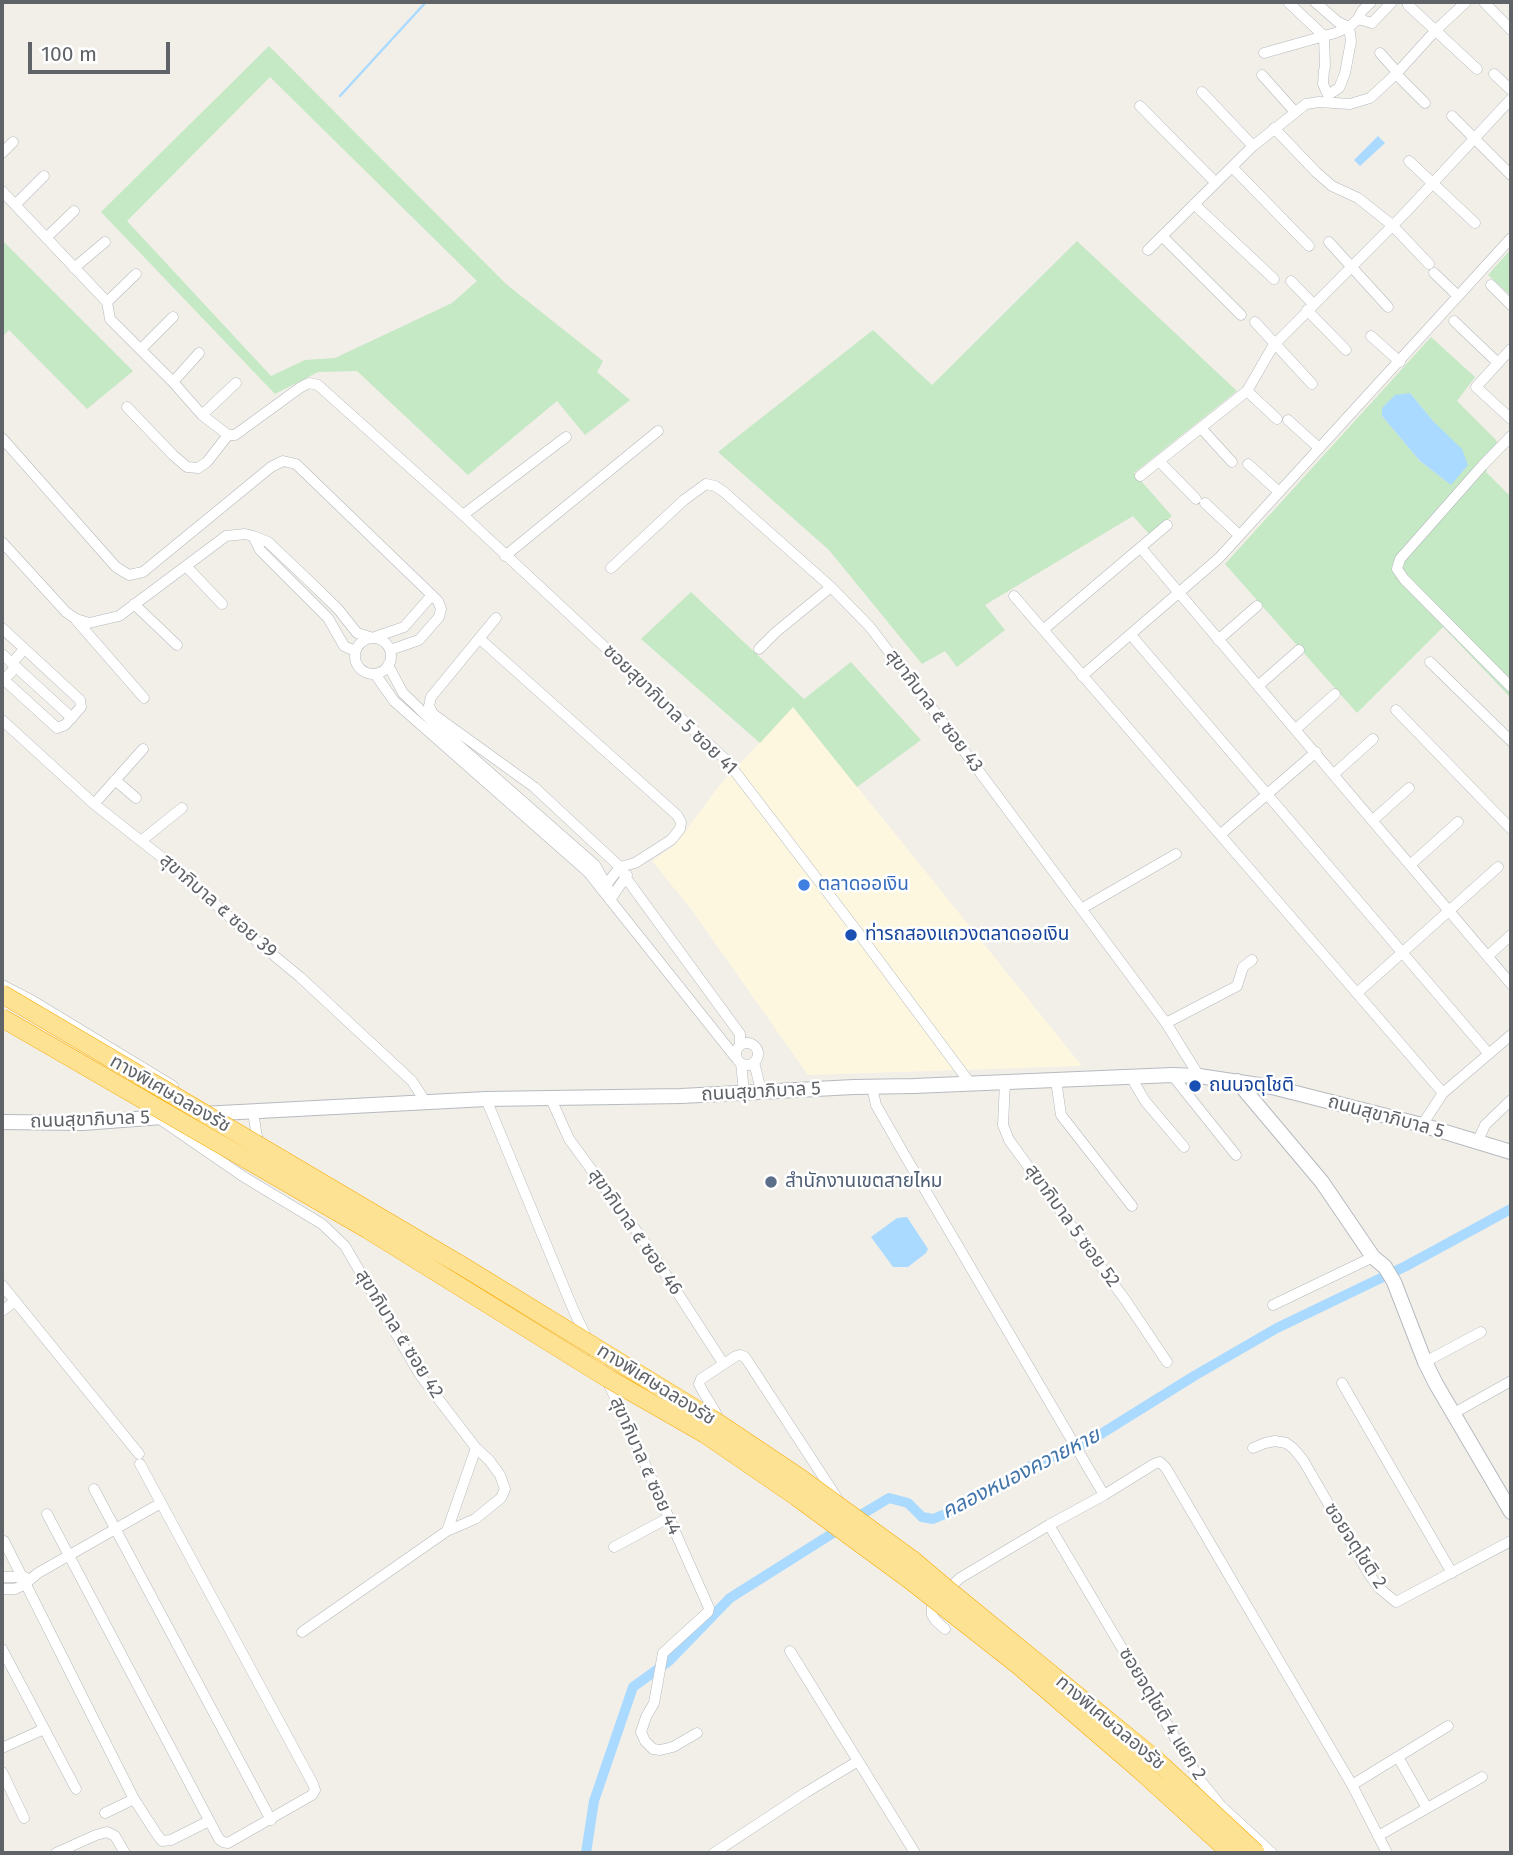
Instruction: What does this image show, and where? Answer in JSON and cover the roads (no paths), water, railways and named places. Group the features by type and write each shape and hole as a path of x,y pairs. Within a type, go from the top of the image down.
{"highway":[{"name":"ทางพิเศษฉลองรัช","path":"2,994 464,1267 712,1419 800,1478 914,1561 1155,1759 1256,1853"},
{"name":"ทางพิเศษฉลองรัช","path":"2,1018 367,1229 609,1379 705,1434 786,1489 910,1580 1018,1665 1141,1770 1231,1853"}],"main road":[{"name":"ถนนสุขาภิบาล 5","path":"2,1122 83,1123 425,1101 681,1096 1172,1075 1199,1076 1272,1087 1422,1125 1511,1152"},
{"path":"1237,1082 1322,1182 1373,1257 1385,1268 1394,1282 1425,1363 1511,1512"}],"street":[{"path":"1288,2 1324,36 1325,68 1322,84 1328,99"},
{"path":"1315,2 1338,22 1349,27"},
{"path":"1264,53 1349,27 1359,19 1362,11 1371,2"},
{"path":"1359,19 1372,23 1392,2"},
{"path":"1328,99 1350,104 1370,98 1466,2"},
{"path":"1484,2 1511,30"},
{"path":"1408,5 1477,69"},
{"path":"1148,250 1274,128 1306,104 1328,99 1339,88 1351,41 1349,27"},
{"path":"1380,53 1425,103"},
{"path":"1494,74 1511,90"},
{"path":"1262,75 1295,112"},
{"path":"1202,92 1253,146"},
{"path":"1140,476 1247,391 1275,344 1511,99"},
{"path":"1140,106 1216,183"},
{"path":"1452,116 1511,175"},
{"path":"1274,128 1316,173 1332,186 1358,198 1392,225 1458,296"},
{"path":"2,153 13,142"},
{"path":"1409,161 1475,223"},
{"path":"1233,168 1309,246"},
{"path":"15,205 44,176"},
{"path":"2,191 107,302 110,319 202,415 228,435 208,462 198,468 187,467 127,407"},
{"path":"1194,204 1274,279"},
{"path":"46,238 74,211"},
{"path":"1162,236 1241,315"},
{"path":"1082,676 1220,558 1511,239"},
{"path":"74,268 105,242"},
{"path":"1329,243 1388,307"},
{"path":"107,302 136,274"},
{"path":"1291,281 1346,350"},
{"path":"1491,285 1511,305"},
{"path":"141,349 173,317"},
{"path":"1454,321 1498,363"},
{"path":"1255,322 1312,384"},
{"path":"1371,336 1400,362"},
{"path":"1511,349 1476,387 1511,419"},
{"path":"173,382 199,353"},
{"path":"202,415 236,383"},
{"name":"ซอยสุขาภิบาล 5 ซอย 41","path":"228,435 235,435 301,387 309,383 318,385 463,515 727,761 970,1083"},
{"path":"1247,391 1277,419"},
{"path":"1288,420 1319,449"},
{"path":"1201,428 1232,462"},
{"path":"505,556 658,431"},
{"path":"1511,436 1400,559 1397,569 1511,687"},
{"path":"463,515 566,437"},
{"path":"2,438 116,567 129,575 143,572 271,467 283,461 296,464 438,601 441,609 439,617 419,640 390,650"},
{"path":"1159,461 1239,536"},
{"path":"1248,464 1279,492"},
{"name":"สุขาภิบาล ๕ ซอย 43","path":"611,568 684,500 706,484 724,492 831,587 870,627 1082,908 1166,1023 1199,1076"},
{"path":"1043,630 1167,525"},
{"path":"76,619 89,623 119,616 226,536 245,534 268,542 338,609 357,633 373,637 385,642 390,650 390,661 375,674 365,672 355,660 355,651 361,642 373,637 404,627 432,595"},
{"path":"253,536 260,550 328,618 344,646 355,651"},
{"path":"2,542 66,612 76,619 144,698"},
{"path":"1141,548 1511,984"},
{"path":"186,566 222,604"},
{"path":"296,587 305,577"},
{"path":"759,649 831,587"},
{"path":"1014,596 1443,1093"},
{"path":"134,604 177,645"},
{"path":"1218,640 1257,606"},
{"path":"328,618 338,609"},
{"path":"496,618 431,697 429,706 433,714 534,787 620,867 740,1034 740,1045 736,1051 744,1092"},
{"path":"2,628 80,700 80,707 65,725 57,728 3,680 13,670 13,664 24,649"},
{"path":"1130,635 1489,1054"},
{"path":"480,639 677,815 681,822 680,829 671,839 635,863 620,867 604,888"},
{"path":"1258,686 1299,650"},
{"path":"2,654 72,718"},
{"path":"1430,662 1511,741"},
{"path":"388,665 411,701 595,865 604,888"},
{"path":"375,674 394,701 604,888 626,922 739,1061 748,1065 754,1062"},
{"path":"1296,729 1335,694"},
{"path":"1396,710 1511,830"},
{"name":"สุขาภิบาล ๕ ซอย 39","path":"2,720 93,804 169,863 300,977 412,1081 425,1101"},
{"path":"1335,774 1373,739"},
{"path":"93,804 144,750"},
{"path":"1221,834 1316,752"},
{"path":"115,780 136,798"},
{"path":"1373,820 1409,788"},
{"path":"141,841 182,808"},
{"path":"1410,865 1458,822"},
{"path":"1082,908 1176,854"},
{"path":"611,898 635,863"},
{"path":"1357,993 1498,867"},
{"path":"1488,956 1511,934"},
{"path":"1166,1023 1237,986 1243,967 1252,960"},
{"path":"2,985 168,1082 189,1101 195,1115"},
{"path":"1422,1125 1443,1093 1511,1035"},
{"path":"740,1045 747,1043 754,1046 757,1055 754,1062 761,1091"},
{"path":"1172,1075 1236,1155"},
{"path":"1131,1077 1144,1101 1184,1147"},
{"path":"1056,1080 1061,1115 1132,1206"},
{"name":"สุขาภิบาล 5 ซอย 52","path":"1006,1082 1003,1125 1009,1140 1167,1362"},
{"path":"872,1087 876,1105 887,1125 1104,1495"},
{"name":"สุขาภิบาล ๕ ซอย 46","path":"551,1098 569,1139 646,1244 723,1363"},
{"name":"สุขาภิบาล ๕ ซอย 44","path":"486,1099 573,1309 709,1608 708,1612 663,1653 654,1703 641,1732 653,1749 660,1750 673,1747 697,1733"},
{"path":"1477,1143 1485,1125 1511,1100"},
{"path":"253,1113 261,1157 274,1195"},
{"name":"สุขาภิบาล ๕ ซอย 42","path":"158,1118 244,1177 322,1224 345,1246 420,1375 500,1475 505,1489 500,1498 475,1519 447,1531"},
{"path":"1273,1305 1373,1257"},
{"path":"2,1285 139,1459 313,1784 315,1790 312,1795 228,1843 219,1839 47,1514"},
{"path":"2,1311 15,1301"},
{"path":"1425,1363 1481,1332"},
{"path":"716,1413 699,1384 701,1379 736,1356 745,1357 837,1498"},
{"path":"1454,1413 1511,1381"},
{"path":"1342,1383 1452,1573"},
{"name":"ซอยจตุโชติ 2","path":"1253,1448 1275,1441 1286,1443 1293,1448 1303,1460 1369,1574 1379,1588 1395,1602 1511,1541"},
{"path":"302,1632 447,1531 476,1448"},
{"path":"945,1629 936,1621 930,1610 960,1578 1160,1462 1352,1785 1387,1853"},
{"path":"94,1489 271,1820"},
{"path":"2,1589 15,1589 68,1555 161,1503"},
{"path":"614,1547 668,1518"},
{"name":"ซอยจตุโชติ 4 แยก 2","path":"1049,1525 1200,1780 1221,1805 1272,1853"},
{"path":"4,1541 134,1798 162,1841 171,1840 209,1821"},
{"path":"2,1577 26,1580"},
{"path":"2,1649 76,1788"},
{"path":"790,1651 915,1853"},
{"path":"1352,1785 1448,1727"},
{"path":"2,1748 44,1729"},
{"path":"1398,1757 1427,1808"},
{"path":"714,1853 858,1761"},
{"path":"2,1772 24,1818"},
{"path":"1378,1836 1482,1777"},
{"path":"105,1813 134,1798"},
{"path":"56,1853 107,1832 114,1836 125,1853"}],"water":[{"path":"1378,136 1385,143 1360,166 1354,160"},
{"path":"1410,393 1434,422 1462,449 1468,465 1451,485 1420,461 1382,416 1382,408 1395,395"},
{"path":"907,1217 928,1249 908,1267 893,1267 871,1237 897,1218"}],"waterway":[{"path":"340,96 426,2"},
{"name":"คลองหนองควายหาย","path":"854,1519 889,1498 908,1503 922,1517 933,1519 950,1512 1035,1464 1088,1442 1277,1328 1406,1266 1511,1209"},
{"name":"คลองหนองควายหาย","path":"586,1853 594,1801 633,1687 669,1661 730,1598 841,1528"}],"place":[{"name":"ตลาดออเงิน","path":"804,885"},
{"name":"ท่ารถสองแถวงตลาดออเงิน","path":"851,935"},
{"name":"ถนนจตุโชติ","path":"1195,1086"},
{"name":"สำนักงานเขตสายไหม","path":"771,1182"}]}
